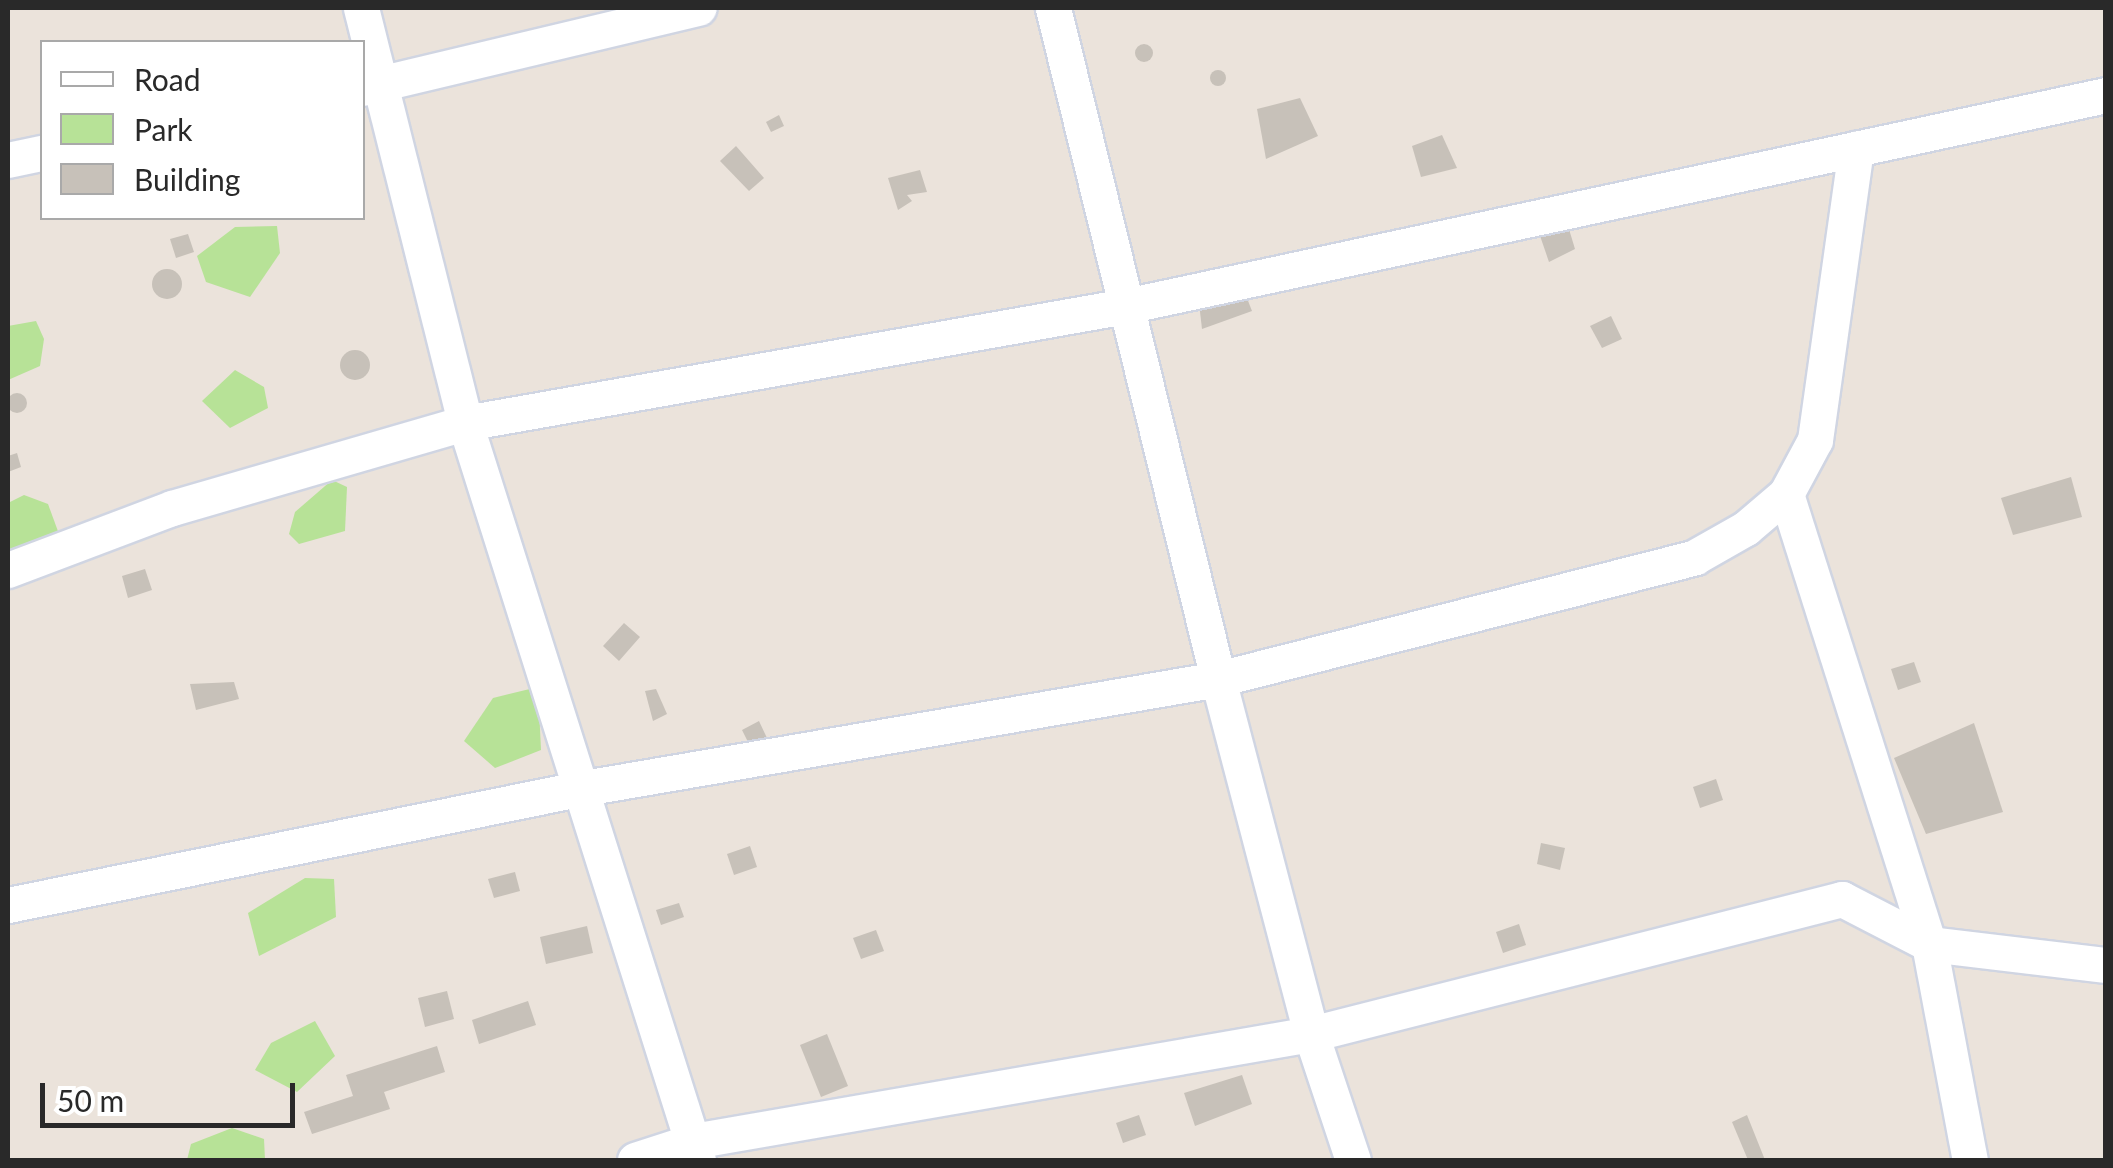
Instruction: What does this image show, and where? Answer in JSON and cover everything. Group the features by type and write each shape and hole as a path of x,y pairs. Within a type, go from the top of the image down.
{"street":[{"path":"361,8 372,86 464,423 695,1150"},
{"path":"372,86 699,8"},
{"path":"1053,8 1218,679 1311,1034 1353,1160"},
{"path":"8,570 172,508 464,423 1126,306 2106,94"},
{"path":"8,905 578,789 1218,679 1695,557 1746,528 1786,494 1815,440 1856,148"},
{"path":"8,160 40,153"},
{"path":"1786,494 1929,944 1970,1160"},
{"path":"635,1160 1311,1034 1842,899 1929,944 2106,965"}],"green space":[{"path":"277,226 280,253 250,297 206,282 197,256 235,227"},
{"path":"36,321 44,339 40,366 8,380 8,326"},
{"path":"235,370 264,387 268,408 230,428 202,401"},
{"path":"332,480 347,487 345,531 299,544 289,534 295,512"},
{"path":"24,495 48,504 59,534 8,562 8,503"},
{"path":"538,687 541,750 495,768 464,741 493,698"},
{"path":"305,878 334,879 336,917 259,956 248,913"},
{"path":"315,1021 335,1056 297,1092 255,1070 271,1043"},
{"path":"232,1128 264,1139 265,1160 187,1160 191,1144"}],"building":[{"path":"1144,44 1153,53 1144,62 1135,53"},
{"path":"1218,70 1226,78 1218,86 1210,78"},
{"path":"1300,98 1318,136 1266,159 1257,109"},
{"path":"779,115 784,126 771,132 766,122"},
{"path":"1442,135 1457,168 1421,177 1412,146"},
{"path":"736,146 764,178 749,191 720,161"},
{"path":"920,170 927,192 907,195 912,201 898,210 888,178"},
{"path":"1565,216 1575,249 1549,262 1537,227"},
{"path":"188,234 194,252 176,258 170,239"},
{"path":"167,269 178,273 182,284 178,295 167,299 156,295 152,284 156,273"},
{"path":"1243,288 1252,311 1202,329 1199,303"},
{"path":"1611,316 1622,339 1602,348 1590,326"},
{"path":"355,350 366,354 370,365 366,376 355,380 344,376 340,365 344,354"},
{"path":"17,393 27,403 17,413 7,403"},
{"path":"17,453 21,467 8,472 8,456"},
{"path":"2071,477 2082,517 2013,535 2001,498"},
{"path":"145,569 152,590 128,598 122,576"},
{"path":"624,623 640,637 619,661 603,646"},
{"path":"1914,662 1921,682 1898,690 1891,669"},
{"path":"234,682 239,699 196,710 190,684"},
{"path":"656,689 667,714 653,721 645,691"},
{"path":"759,721 767,738 750,746 742,730"},
{"path":"1974,723 2003,812 1926,834 1894,758"},
{"path":"1716,779 1723,800 1700,808 1693,787"},
{"path":"1541,843 1565,848 1560,870 1537,864"},
{"path":"750,846 757,867 734,875 727,854"},
{"path":"515,872 520,891 494,898 488,879"},
{"path":"679,903 684,917 661,925 656,910"},
{"path":"1519,924 1526,945 1503,953 1496,932"},
{"path":"587,926 593,953 546,964 540,937"},
{"path":"876,930 884,951 861,959 853,938"},
{"path":"447,991 454,1019 425,1027 418,998"},
{"path":"528,1001 536,1025 479,1044 472,1020"},
{"path":"827,1034 848,1086 821,1097 800,1045"},
{"path":"437,1046 445,1072 384,1092 390,1109 312,1134 304,1112 353,1096 346,1075"},
{"path":"1242,1075 1252,1104 1195,1126 1184,1093"},
{"path":"1139,1115 1146,1135 1123,1143 1116,1123"},
{"path":"1747,1115 1765,1160 1748,1160 1732,1122"}]}
